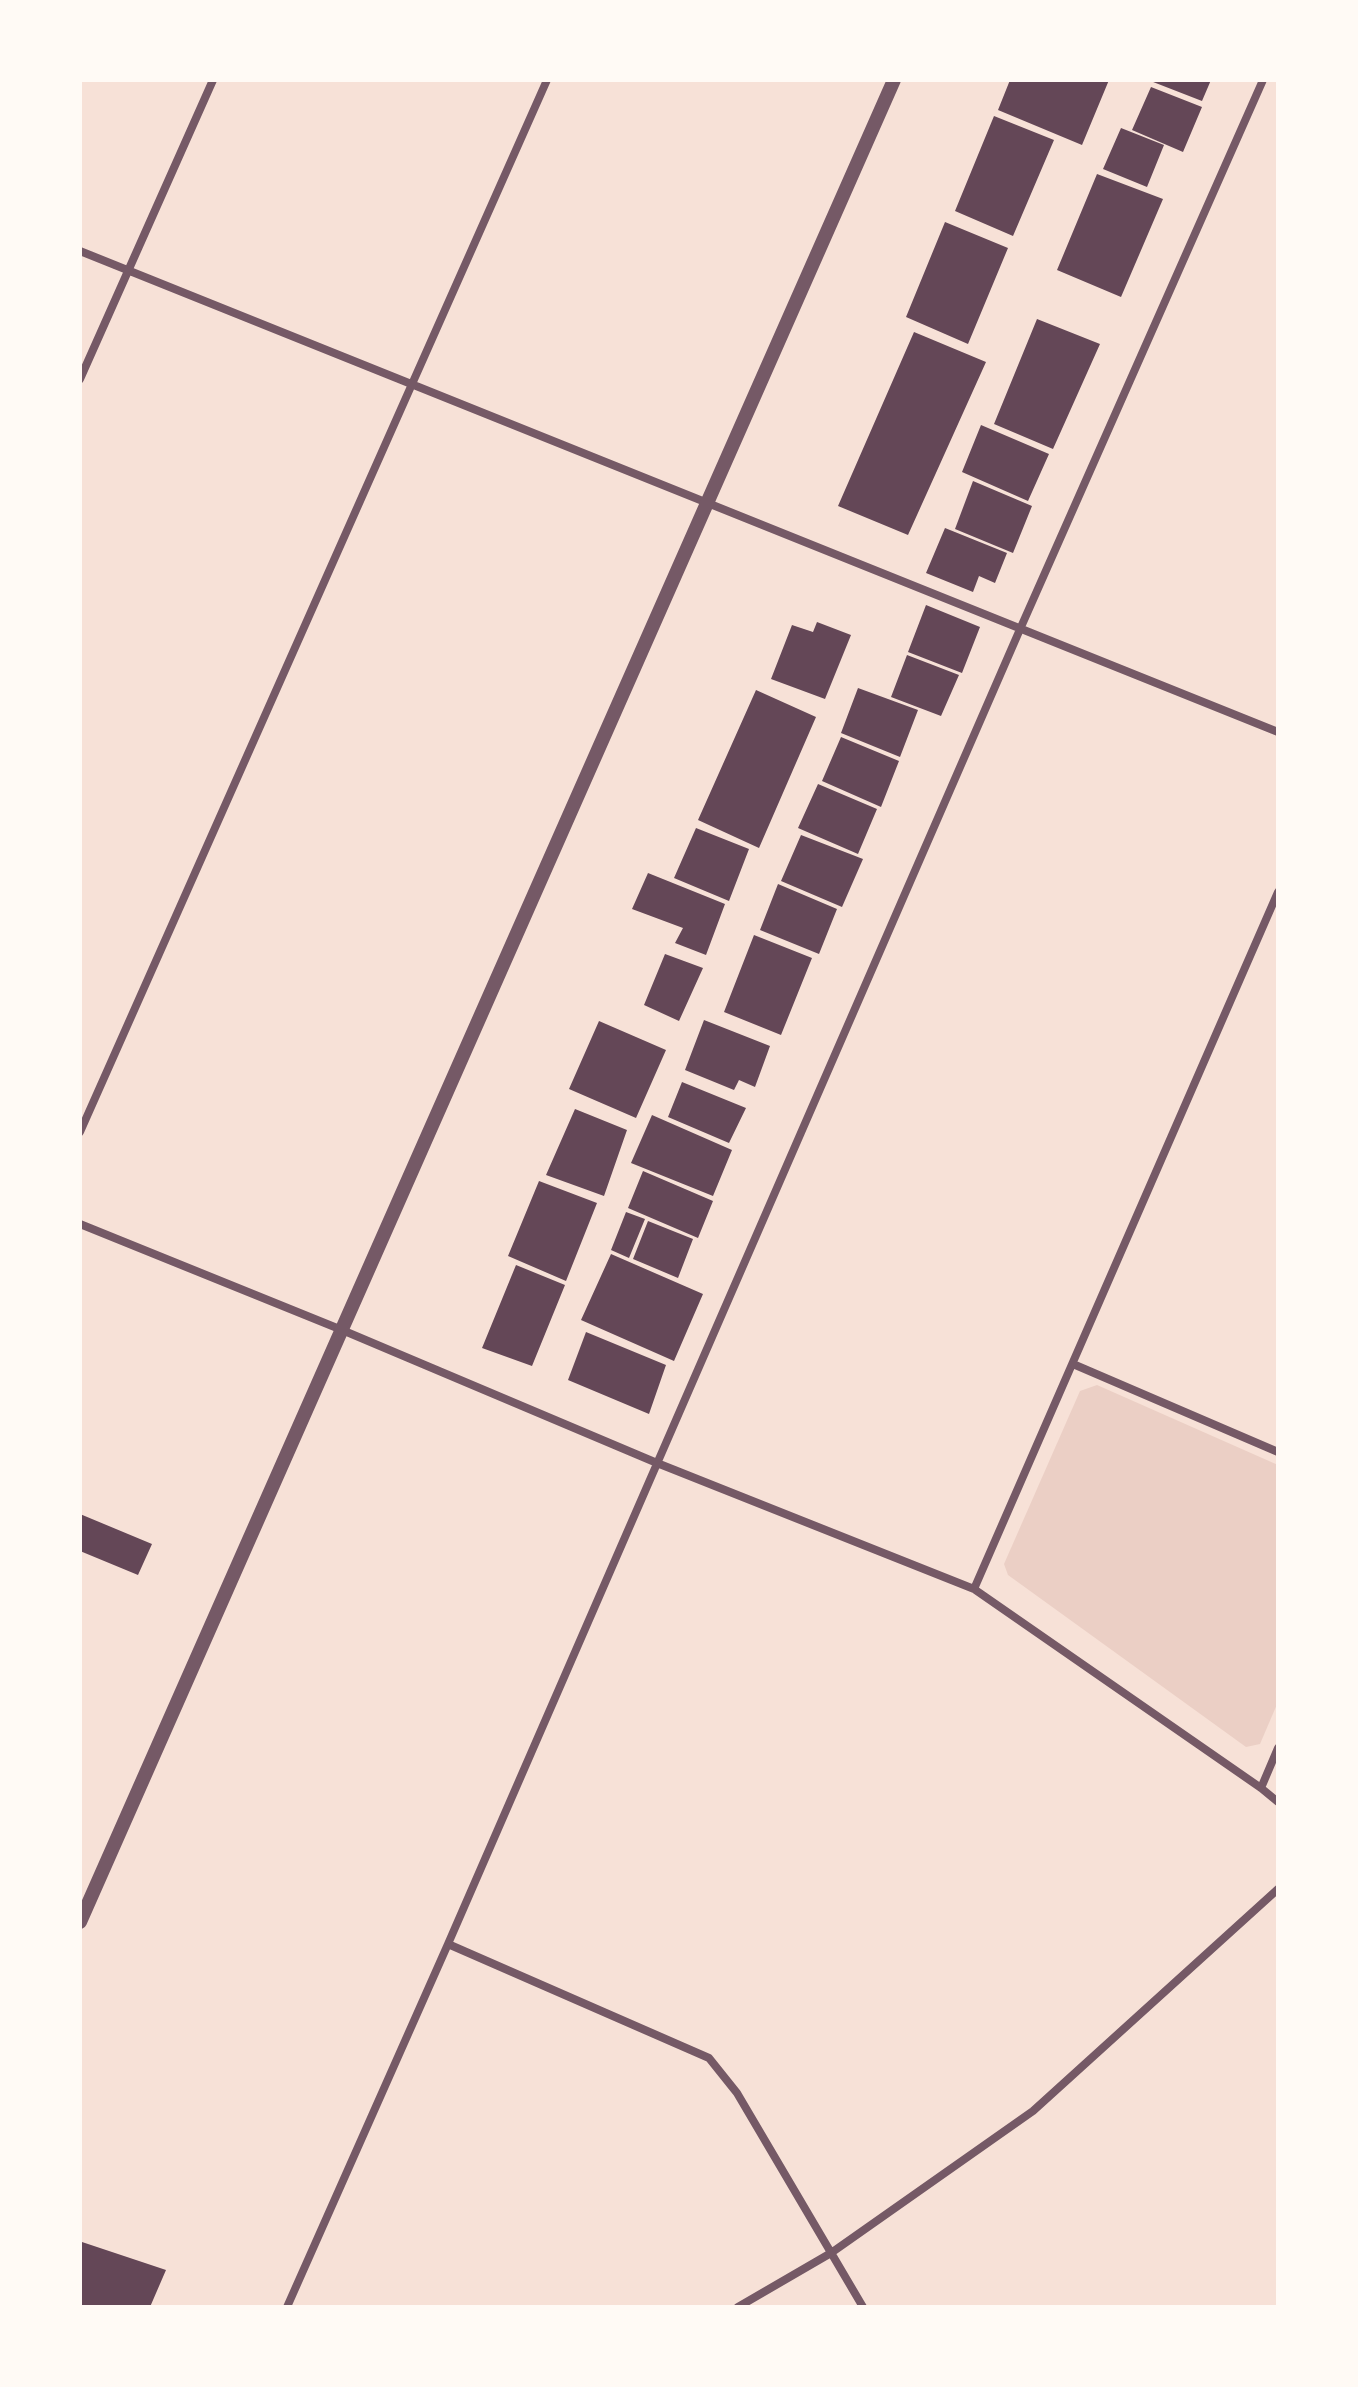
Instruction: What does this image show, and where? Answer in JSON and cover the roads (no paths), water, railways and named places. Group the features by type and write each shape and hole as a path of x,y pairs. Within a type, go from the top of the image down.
{"street":[{"path":"80,379 213,80"},
{"path":"80,1132 547,80"},
{"path":"80,1922 894,80"},
{"path":"287,2307 1263,80"},
{"path":"80,251 1278,732"},
{"path":"974,1589 1278,892"},
{"path":"80,1224 657,1463 974,1589 1278,1802"},
{"path":"1073,1364 1278,1452"},
{"path":"1261,1788 1278,1748"},
{"path":"738,2307 831,2253 1033,2111 1278,1889"},
{"path":"448,1944 709,2058 737,2093 863,2307"}]}
